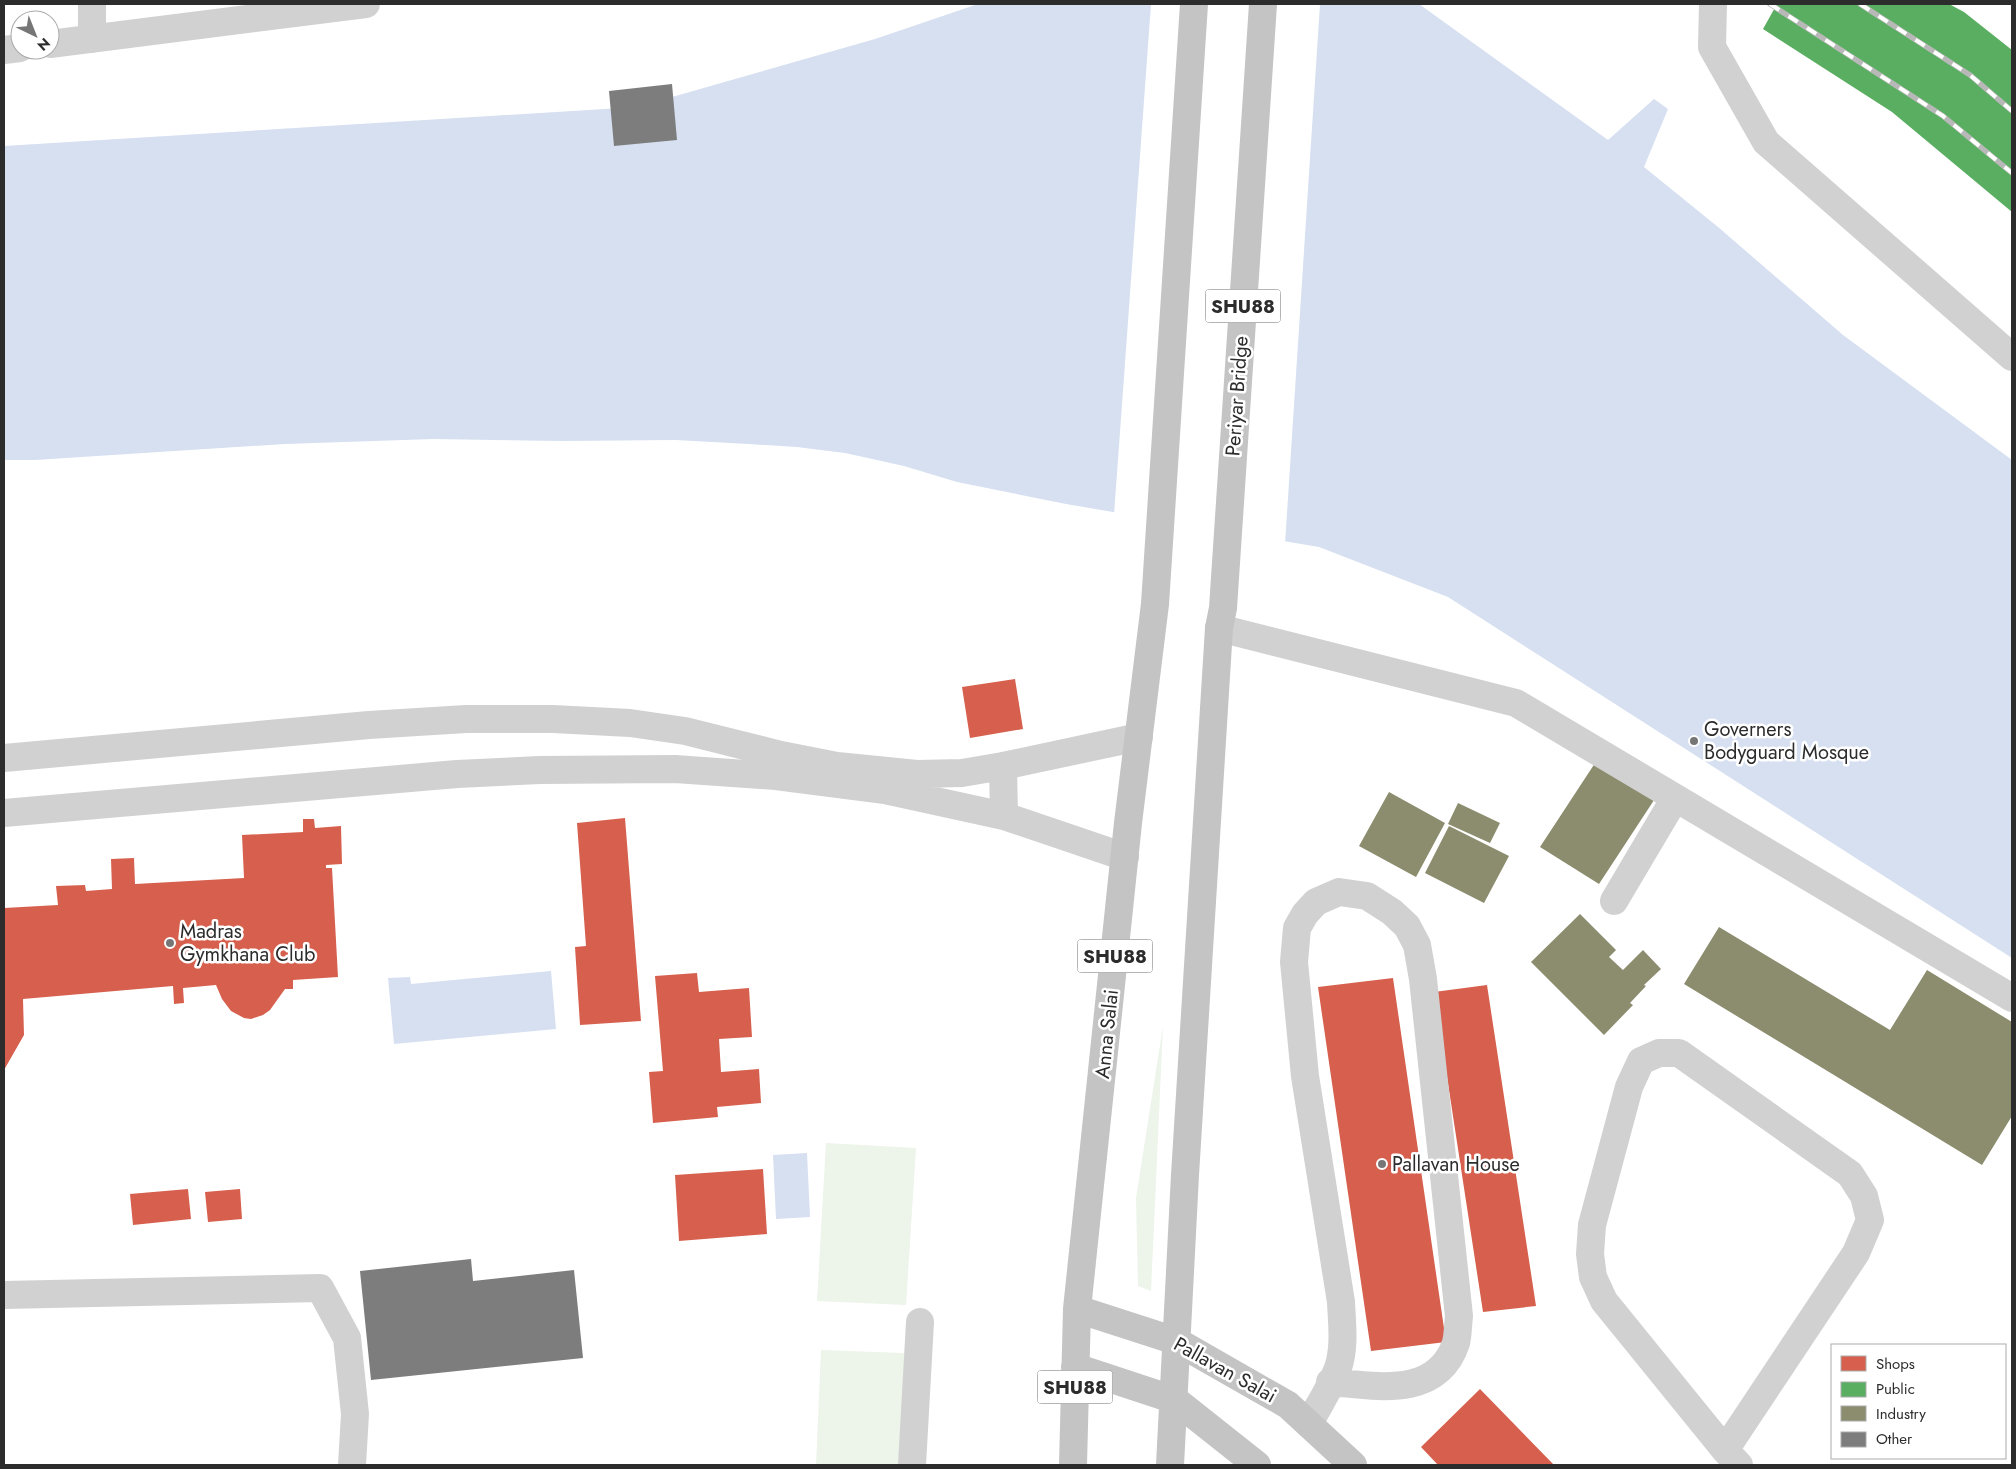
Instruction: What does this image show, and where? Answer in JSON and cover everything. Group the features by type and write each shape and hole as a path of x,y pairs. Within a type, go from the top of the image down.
{"main road":[{"name":"Anna Salai","path":"1073,1465 1077,1309 1155,604 1194,4"},
{"name":"Periyar Bridge","path":"1221,618 1263,4"},
{"name":"SHU88","path":"1170,1465 1221,618"},
{"name":"Pallavan Salai","path":"1077,1309 1176,1341 1288,1404 1353,1465"},
{"path":"1075,1367 1175,1400 1256,1465"}],"street":[{"path":"92,4 92,39"},
{"path":"60,43 366,4"},
{"path":"1713,4 1712,47 1766,142 2012,357"},
{"path":"1221,618 1516,703 2012,998"},
{"path":"4,758 466,719 553,719 630,723 684,731 837,766 917,774 962,772 1003,766 1139,737"},
{"path":"719,740 720,772"},
{"path":"1003,766 1004,816"},
{"path":"4,813 456,774 540,770 655,769 776,776 885,790 1004,816 1126,857"},
{"path":"1614,902 1675,798"},
{"path":"1309,1424 1330,1382 1338,1368 1343,1339 1341,1302 1305,1076 1294,962 1297,928 1305,914 1316,902 1339,892 1367,896 1392,912 1407,926 1417,945 1423,979 1459,1316 1456,1343 1448,1358 1437,1372 1420,1383 1387,1386 1330,1382"},
{"path":"1659,1053 1679,1053 1850,1174 1864,1196 1870,1220 1856,1253 1732,1458 1604,1301 1594,1277 1590,1254 1592,1225 1629,1087 1642,1061 1659,1053"},
{"path":"4,1295 320,1288 347,1338 355,1414 352,1465"},
{"path":"912,1465 920,1322"}],"shaded area":[{"path":"1163,1026 1151,1291 1138,1286 1136,1198"},
{"path":"826,1143 916,1148 906,1305 817,1301"},
{"path":"821,1350 930,1354 925,1465 816,1465"}],"water":[{"path":"978,4 1419,4 1608,140 1654,99 1668,109 1644,167 1718,227 1843,335 2012,460 2012,958 1448,597 1319,547 1066,504 957,482 904,466 845,453 797,447 676,440 433,439 285,444 35,460 4,460 4,146 637,107 875,39"},
{"path":"551,971 556,1029 394,1044 388,978 410,977 411,984"},
{"path":"807,1153 810,1217 776,1219 773,1155"}],"pier":[{"path":"1151,4 1320,4 1285,544 1114,515"}],"building: Shops":[{"path":"1015,679 1023,729 970,738 962,687"},
{"path":"625,818 641,1021 580,1025 575,947 586,946 577,823"},
{"name":"Madras Gymkhana Club","path":"303,819 314,819 315,828 341,826 342,864 326,865 326,868 332,868 338,977 293,980 293,989 285,989 270,1010 263,1015 251,1019 244,1018 231,1011 222,999 216,985 183,988 184,1003 174,1004 173,986 23,999 24,1035 4,1070 4,908 58,905 56,886 85,885 86,891 112,889 111,859 134,858 135,884 244,878 242,835 303,832"},
{"path":"697,973 699,992 749,988 752,1037 719,1039 721,1072 759,1069 761,1103 717,1107 718,1117 653,1123 649,1072 663,1071 655,976"},
{"name":"Pallavan House","path":"1393,978 1446,1342 1371,1351 1318,987"},
{"path":"1487,985 1536,1306 1483,1312 1434,992"},
{"path":"763,1169 767,1234 679,1241 675,1175"},
{"path":"188,1189 191,1219 133,1225 130,1194"},
{"path":"240,1189 242,1219 208,1222 205,1192"},
{"path":"1480,1389 1554,1465 1438,1465 1421,1447"}],"building: Public":[{"path":"1777,4 1949,4 1964,12 2012,50 2012,212 1892,112 1763,29"}],"building: Industry":[{"path":"1599,757 1658,794 1599,884 1540,847"},
{"path":"1389,792 1445,823 1416,877 1359,846"},
{"path":"1458,803 1500,823 1490,843 1448,824"},
{"path":"1449,826 1509,856 1484,903 1425,873"},
{"path":"1580,914 1616,950 1609,957 1623,970 1643,950 1661,969 1644,985 1646,986 1630,1003 1633,1005 1604,1035 1531,962"},
{"path":"1719,927 1890,1030 1927,970 2012,1022 2012,1116 1982,1165 1684,984"}],"building: Other":[{"path":"672,84 677,140 614,146 609,91"},
{"path":"471,1259 473,1281 574,1270 583,1358 371,1380 360,1271"}],"railway":[{"path":"1770,4 1943,116 2012,173"},
{"path":"1860,4 1970,75 2012,111"}],"place":[{"name":"Governers Bodyguard Mosque","path":"1694,741"},
{"name":"Madras Gymkhana Club","path":"170,943"},
{"name":"Pallavan House","path":"1382,1164"}]}
